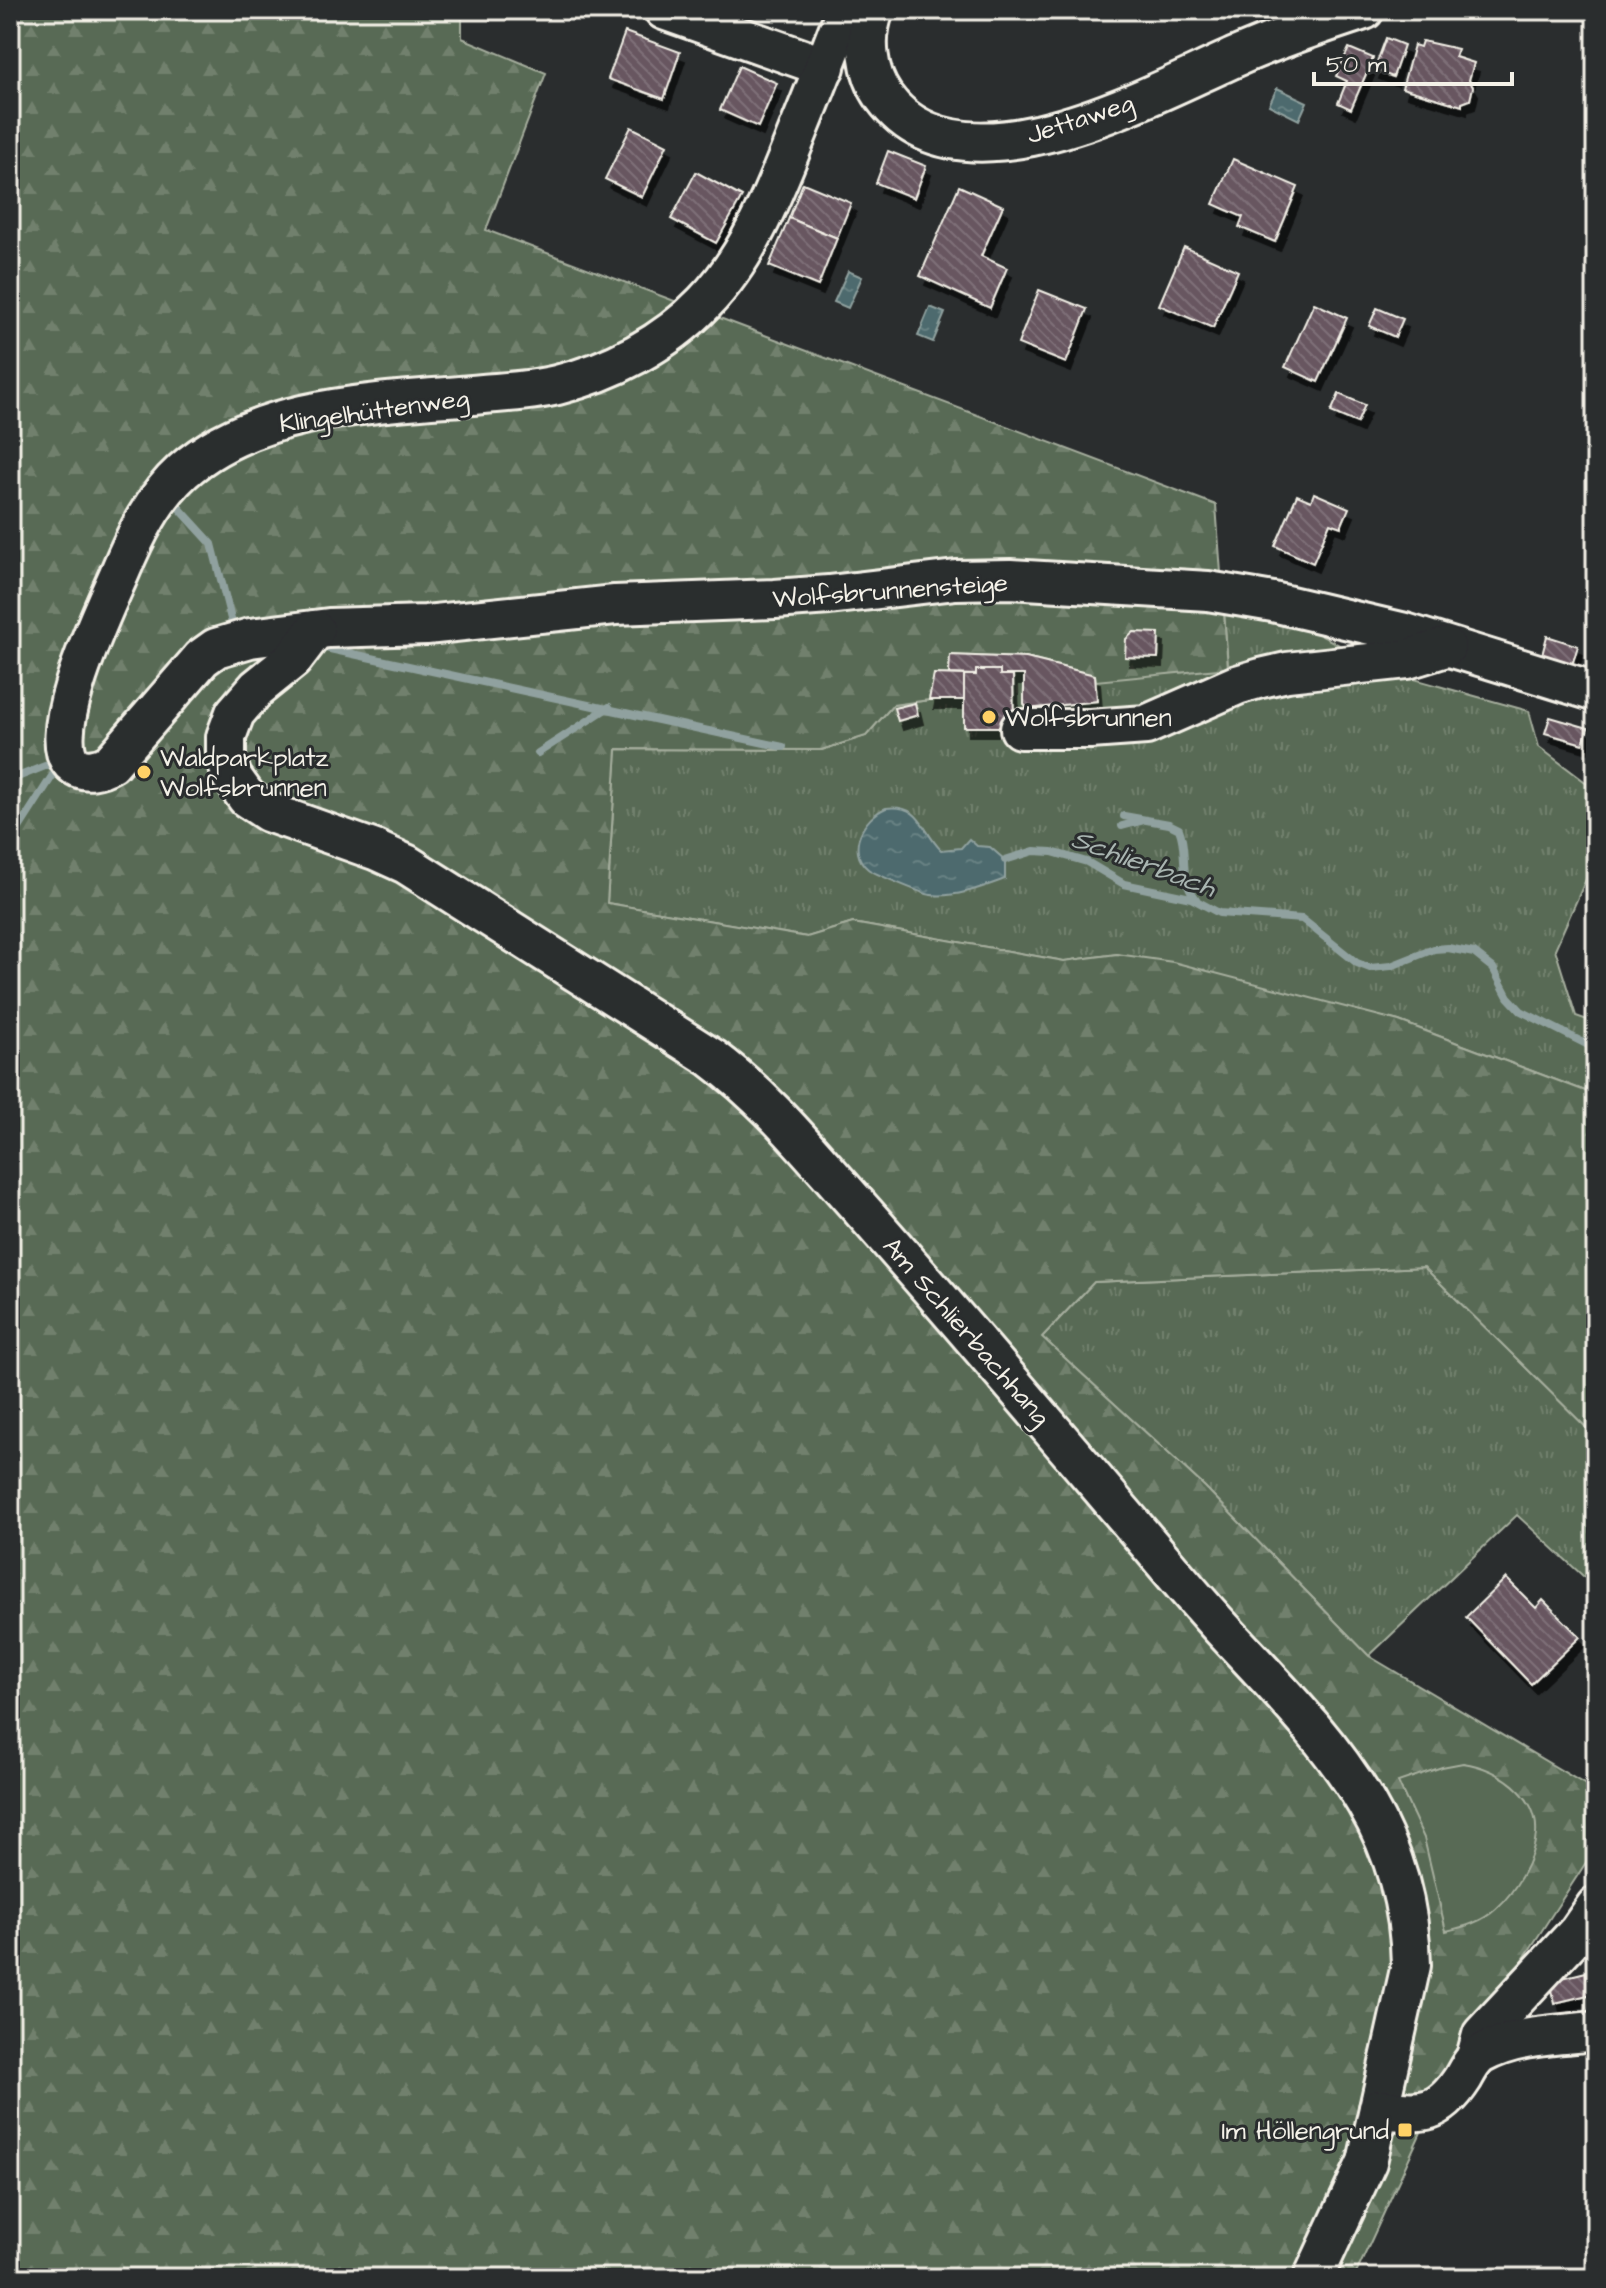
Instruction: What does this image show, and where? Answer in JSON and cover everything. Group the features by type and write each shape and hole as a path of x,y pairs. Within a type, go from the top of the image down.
{"street":[{"path":"664,10 825,67"},
{"name":"Klingelhüttenweg","path":"315,630 250,638 216,648 190,671 111,763 98,769 84,769 67,756 63,741 67,707 113,589 141,527 181,473 200,457 229,440 290,418 347,408 546,387 595,373 652,345 705,303 740,256 779,180 846,10"},
{"name":"Jettaweg","path":"874,10 869,36 871,72 878,89 891,106 905,119 940,136 991,142 1036,135 1132,103 1286,35 1364,10"},
{"name":"Wolfsbrunnensteige","path":"315,630 483,620 615,605 829,595 990,578 1181,589 1245,597 1352,618 1596,692"},
{"name":"Am Schlierbachhang","path":"315,630 293,659 247,697 228,726 226,758 232,777 247,798 268,812 406,864 688,1042 743,1081 790,1127 934,1290 1209,1615 1299,1713 1343,1767 1368,1806 1389,1847 1403,1890 1409,1931 1409,1981 1364,2170 1313,2278"},
{"path":"1020,729 1146,725 1261,678 1287,672 1407,659 1446,647"},
{"path":"1379,2109 1421,2112 1441,2105 1451,2096 1476,2057 1482,2035 1578,1932 1596,1906"},
{"path":"1476,2057 1514,2041 1596,2031"}],"green space":[{"path":"10,10 462,10 462,38 546,73 486,230 1216,505 1228,668 1096,681 1095,675 1026,658 950,655 949,674 934,675 929,700 893,705 866,736 821,750 617,749 607,903 807,937 853,923 1064,961 1117,954 1173,962 1399,1021 1596,1095 1596,1437 1424,1267 1094,1282 1042,1337 1205,1487 1369,1656 1596,1791 1596,1847 1445,2080 1354,2278 10,2278"},
{"path":"1222,583 1392,673 1529,711 1539,747 1596,790 1596,857 1555,949 1576,1016 1596,1023 1596,1095 1399,1021 1117,954 1064,961 853,923 807,937 607,903 617,749 822,750 866,736 893,705 929,700 934,674 950,655 1026,658 1095,675 1096,680 1228,667"},
{"path":"1424,1267 1596,1437 1596,1588 1517,1515 1369,1656 1205,1487 1042,1337 1094,1282"},
{"path":"1463,1763 1489,1771 1513,1785 1531,1807 1536,1834 1527,1865 1503,1902 1479,1921 1446,1931 1424,1838 1398,1782"}],"water":[{"path":"1277,88 1307,102 1299,120 1269,105"},
{"path":"848,271 862,277 848,308 834,302"},
{"path":"930,307 945,313 933,342 918,336"},
{"path":"886,808 898,808 914,814 941,850 961,848 969,839 977,846 990,847 1005,860 1005,879 940,896 898,883 868,869 858,853 860,835 871,819"}],"building":[{"path":"625,32 680,52 664,99 608,79"},
{"path":"1386,38 1404,45 1393,77 1374,70"},
{"path":"1422,41 1458,49 1455,57 1474,63 1469,80 1473,87 1470,100 1462,106 1402,88 1414,45 1420,47"},
{"path":"1349,48 1373,58 1351,109 1338,103 1347,81 1336,76"},
{"path":"739,66 777,83 758,127 720,110"},
{"path":"631,127 667,145 642,197 605,179"},
{"path":"888,151 926,166 914,198 876,183"},
{"path":"1233,159 1298,187 1275,242 1239,227 1243,217 1213,204"},
{"path":"696,172 742,197 716,243 671,219"},
{"path":"803,183 851,203 837,238 789,218"},
{"path":"959,186 1003,206 981,256 1007,268 990,308 920,276"},
{"path":"789,218 837,238 818,286 769,266"},
{"path":"1184,247 1238,271 1213,328 1159,305"},
{"path":"1039,290 1087,309 1066,363 1018,344"},
{"path":"1314,303 1347,318 1318,382 1285,367"},
{"path":"1377,308 1403,319 1395,337 1369,326"},
{"path":"1339,394 1365,405 1357,423 1331,412"},
{"path":"1314,493 1349,508 1341,527 1330,523 1313,563 1275,546 1297,495 1311,501"},
{"path":"1134,632 1159,633 1158,658 1125,657 1126,639"},
{"path":"1547,636 1578,646 1572,665 1542,655"},
{"path":"950,655 1026,658 1095,675 1097,701 1028,709 1024,704 1024,675 1000,675 1000,670 976,670 976,675 949,674"},
{"path":"976,670 1000,670 1000,675 1013,675 1014,727 964,727 964,675 976,675"},
{"path":"934,674 964,675 964,700 929,700"},
{"path":"915,703 918,715 898,721 894,708"},
{"path":"1550,717 1588,728 1583,744 1545,733"},
{"path":"1506,1578 1536,1608 1543,1600 1580,1637 1531,1684 1466,1617"},
{"path":"1586,1972 1592,1994 1555,2003 1550,1981"}],"waterway":[{"path":"170,498 212,544 234,631"},
{"path":"316,646 783,747"},
{"path":"538,753 609,707"},
{"path":"10,780 55,762"},
{"path":"10,842 58,767"},
{"path":"1124,816 1169,824 1179,829 1187,881 1196,899"},
{"path":"1122,826 1141,821"},
{"name":"Schlierbach","path":"1005,860 1034,851 1052,852 1087,862 1124,884 1191,898 1219,913 1302,919 1357,963 1370,968 1391,966 1434,949 1474,953 1493,968 1508,997 1521,1011 1596,1049"}],"place":[{"name":"Wolfsbrunnen","path":"989,717"},
{"name":"Waldparkplatz Wolfsbrunnen","path":"144,772"},
{"name":"Im Höllengrund","path":"1405,2130"}]}
